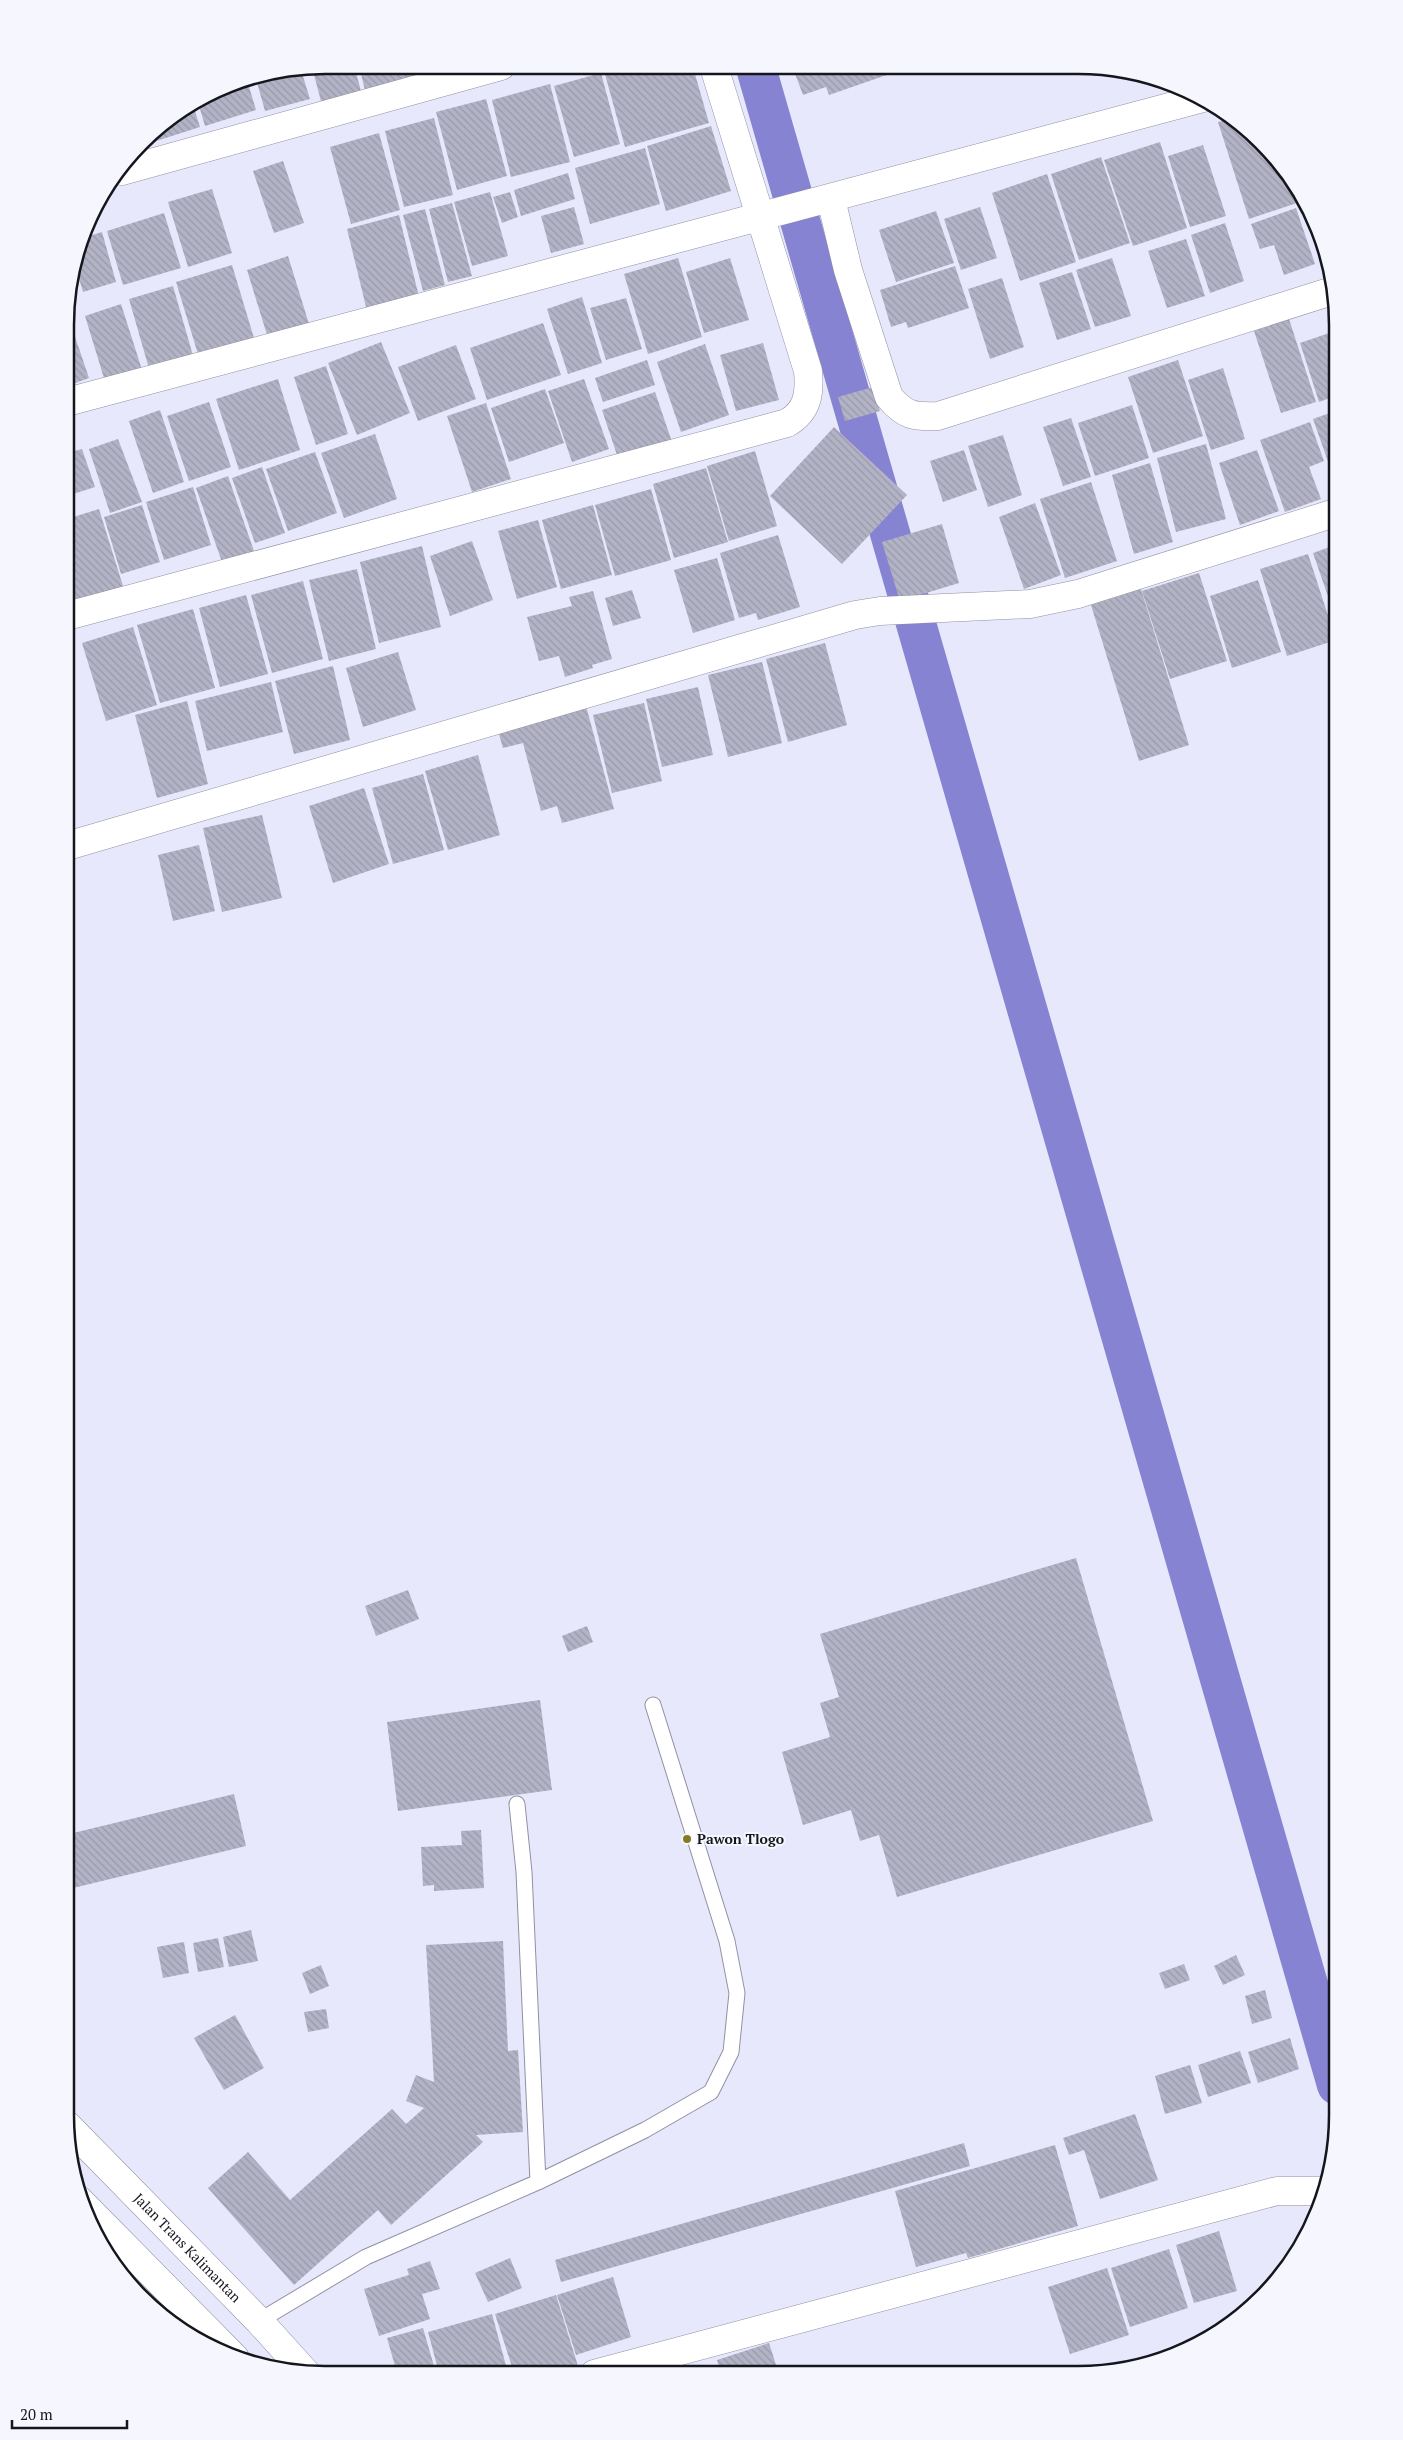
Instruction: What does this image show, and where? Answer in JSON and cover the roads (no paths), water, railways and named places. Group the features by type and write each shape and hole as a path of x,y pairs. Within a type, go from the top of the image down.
{"main road":[{"path":"128,169 472,74"},
{"path":"74,614 777,426 796,418 804,407 810,391 808,371 768,215 717,74"},
{"path":"74,400 826,201 1191,101"},
{"path":"826,201 889,396 899,409 915,416 938,416 1327,293"},
{"path":"74,844 855,615 880,611 1030,604 1078,594 1329,515"},
{"name":"Jalan Trans Kalimantan","path":"74,2132 259,2321 299,2365"},
{"path":"624,2366 1277,2191 1318,2190"},
{"path":"96,2217 220,2343"}],"lane":[{"path":"259,2321 366,2257 538,2182 645,2130 711,2092 731,2052 737,1993 728,1941 653,1706"},
{"path":"517,1804 524,1872 538,2182"}],"waterway":[{"path":"758,74 1329,2057"}],"place":[{"name":"Pawon Tlogo","path":"687,1839"}]}
